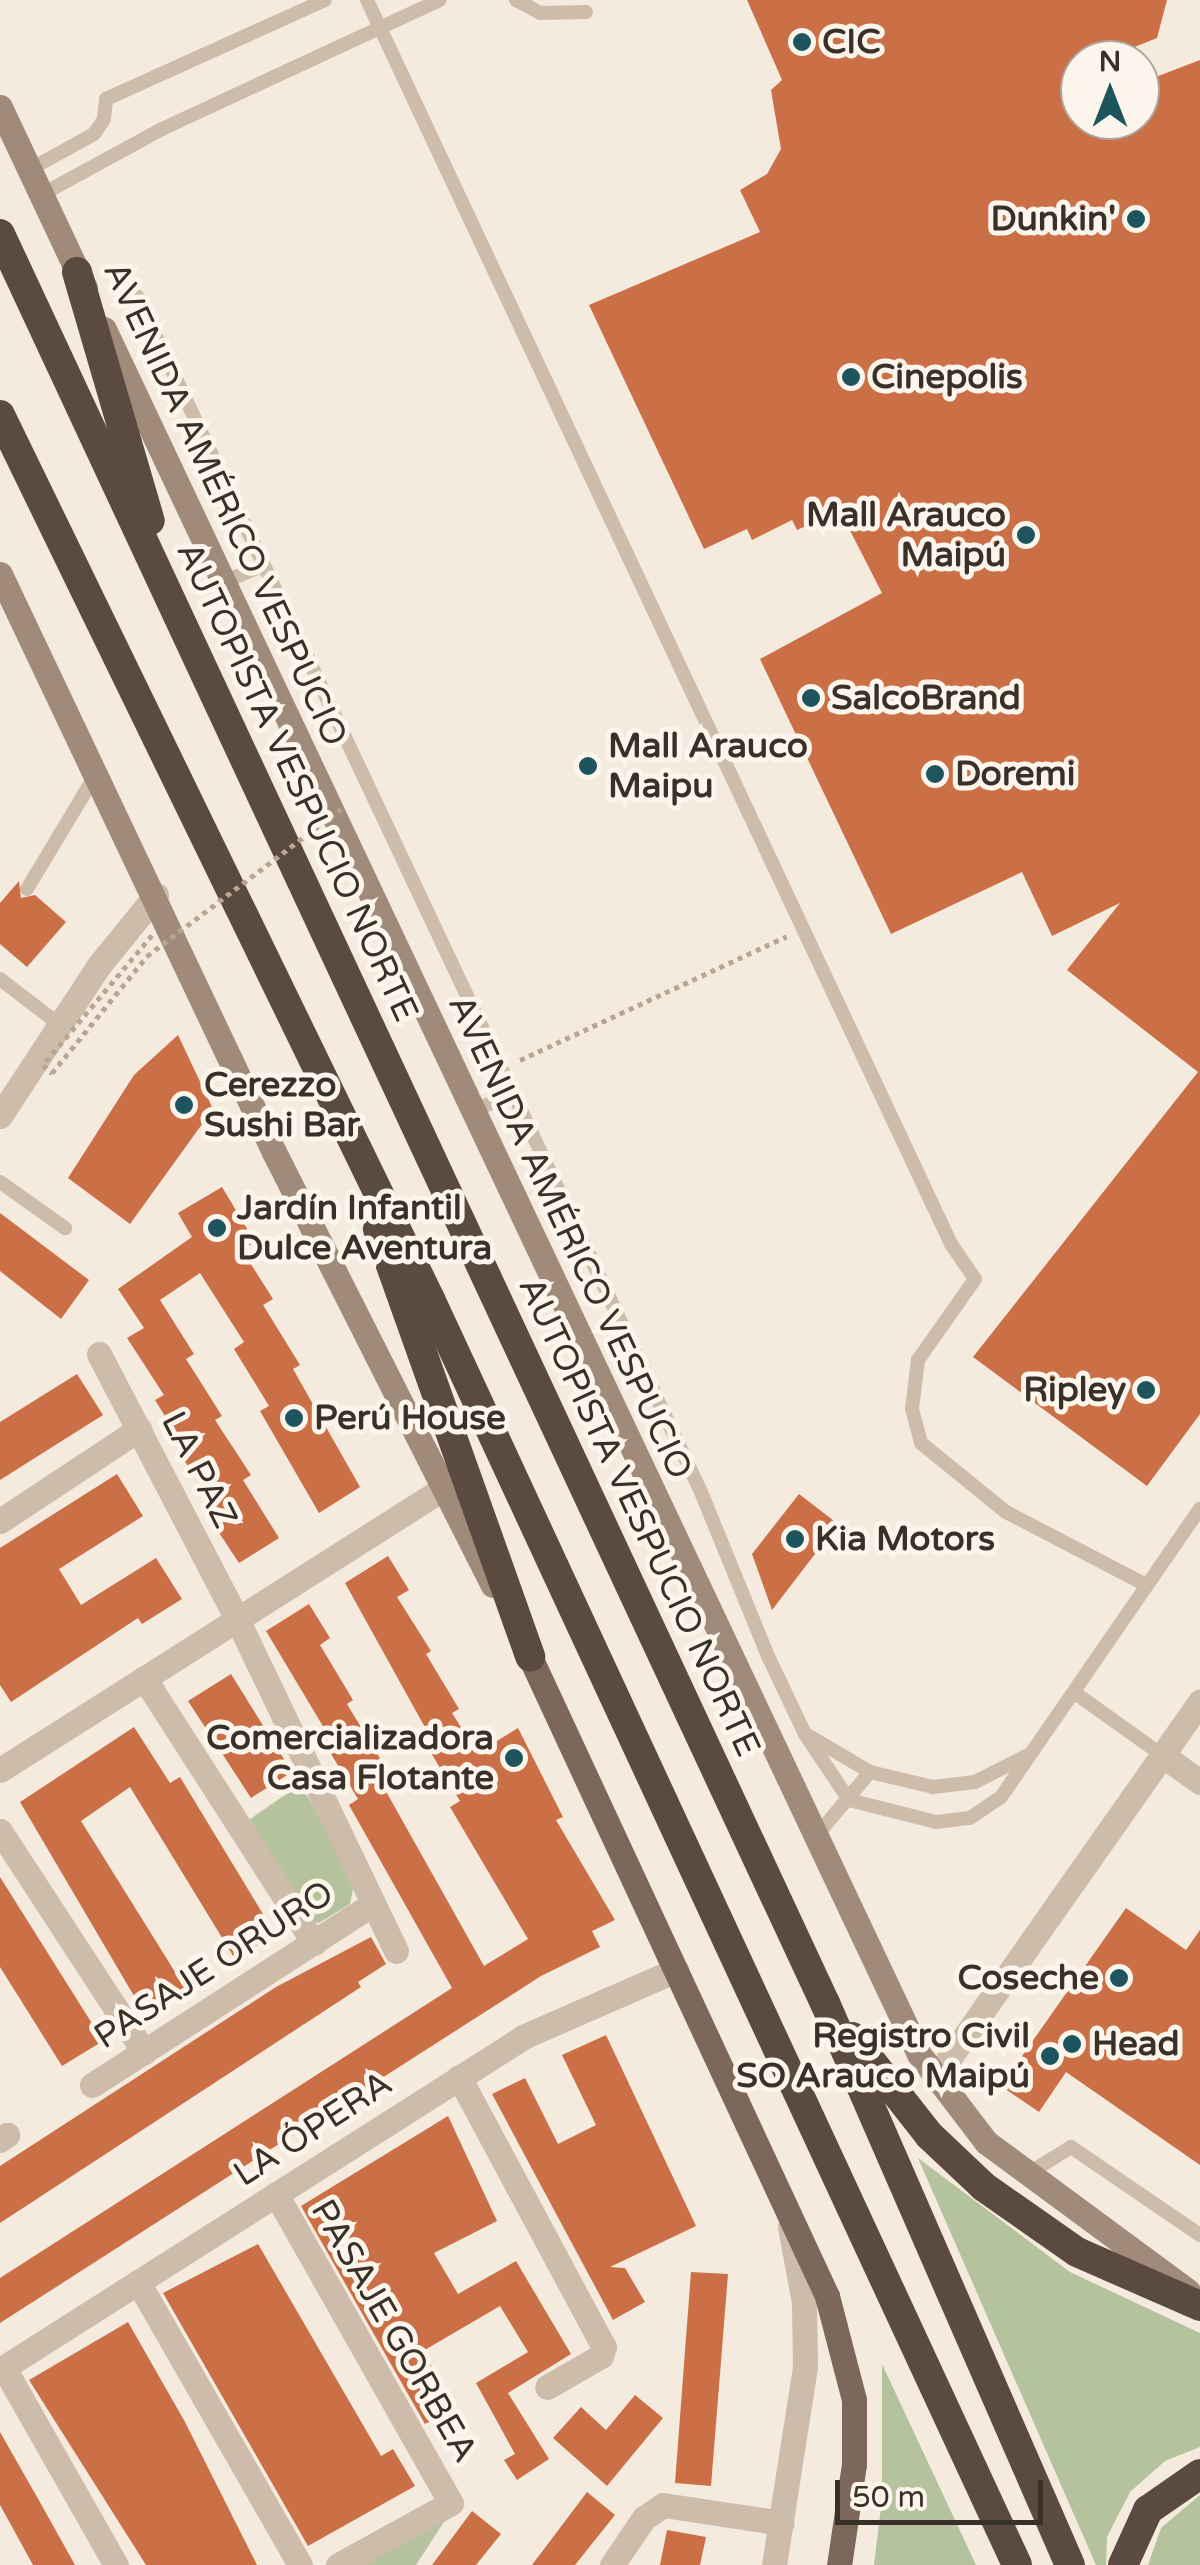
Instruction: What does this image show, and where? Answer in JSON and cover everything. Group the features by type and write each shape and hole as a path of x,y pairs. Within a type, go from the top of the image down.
{"highway":[{"name":"AUTOPISTA VESPUCIO NORTE","path":"0,234 825,2003 1070,2565"},
{"path":"77,272 178,616"},
{"path":"0,415 326,1085 770,2021 1016,2565"},
{"path":"326,1085 530,1657"},
{"path":"825,2003 929,2135 975,2180 1077,2252 1200,2303"},
{"path":"1123,2565 1148,2510 1200,2474"}],"main road":[{"name":"AVENIDA AMÉRICO VESPUCIO","path":"0,107 470,1112 934,2080 986,2142 1025,2176 1200,2303"},
{"path":"0,574 156,896 274,1152 530,1657 827,2296 854,2400 854,2464 839,2565"}],"street":[{"path":"0,1116 60,1025 156,896"},
{"name":"LA PAZ","path":"99,1354 237,1619"},
{"path":"0,1520 138,1430"},
{"path":"0,1770 444,1488"},
{"name":"PASAJE ORURO","path":"237,1619 396,1952"},
{"path":"144,1678 314,1943"},
{"path":"934,2080 1200,1701"},
{"path":"1162,1755 1200,1782"},
{"path":"0,1832 144,2052"},
{"name":"PASAJE ORURO","path":"92,2085 373,1904"},
{"name":"LA ÓPERA","path":"2,2369 552,2021 676,1970"},
{"path":"459,2077 604,2347 601,2356 546,2388"},
{"name":"PASAJE GORBEA","path":"276,2194 451,2503 338,2565"},
{"path":"774,2565 805,2336 786,2208"},
{"path":"138,2282 300,2565"},
{"path":"2,2369 116,2565"},
{"path":"612,2565 644,2518 662,2506 782,2524"}],"lane":[{"path":"29,170 94,134 104,120 106,99 325,0"},
{"path":"367,0 951,1244 975,1279 918,1360 912,1409 921,1443 1006,1512 1146,1586"},
{"path":"41,195 162,129 440,0"},
{"path":"516,0 540,14 586,12"},
{"path":"138,296 700,1492 805,1734 849,1800 936,1822 970,1818 1001,1797 1200,1509"},
{"path":"224,582 264,565"},
{"path":"27,888 96,773"},
{"path":"0,979 60,1025"},
{"path":"470,1112 513,1092"},
{"path":"0,1182 64,1228"},
{"path":"1075,1693 1162,1755"},
{"path":"805,1734 870,1772 909,1784 954,1785 1029,1755"},
{"path":"817,1835 870,1772"},
{"path":"1025,2176 1071,2147 1200,2235"}],"path":[{"path":"152,935 43,1065 52,1073 147,956 341,809"},
{"path":"502,1069 803,929"}],"green space":[{"path":"301,1784 354,1883 350,1904 319,1923 309,1920 250,1819"},
{"path":"918,2158 1070,2272 1200,2333 1200,2447 1165,2461 1130,2492 1107,2537 1106,2565 1096,2565"},
{"path":"882,2364 976,2565 874,2565 882,2499"},
{"path":"1200,2495 1200,2565 1148,2565 1161,2528"},
{"path":"451,2511 416,2565 353,2565"}],"building":[{"name":"Mall Arauco Maipú","path":"747,0 1167,0 1157,38 1152,40 1060,40 1060,140 1160,140 1160,75 1200,60 1200,1414 1147,1486 973,1357 1198,1072 1067,970 1120,903 1052,936 1022,872 891,934 760,659 882,593 840,511 797,530 792,520 752,540 747,529 704,549 589,305 760,232 740,190 767,174 781,149 771,90 782,80"},
{"path":"19,881 21,898 35,895 66,922 27,967 0,944 0,903"},
{"path":"178,1035 213,1109 130,1224 68,1178 134,1075"},
{"path":"222,1187 255,1242 242,1250 273,1299 263,1305 300,1365 293,1369 360,1487 319,1513 260,1411 269,1406 234,1349 244,1342 200,1273 160,1300 194,1354 186,1359 222,1416 215,1420 251,1475 243,1480 279,1538 239,1563 212,1522 220,1517 184,1460 190,1456 155,1400 164,1395 127,1338 144,1328 118,1289 192,1237 178,1213"},
{"path":"0,1213 89,1280 61,1319 0,1271"},
{"path":"77,1374 103,1415 0,1480 0,1422"},
{"path":"117,1474 143,1516 59,1569 81,1605 156,1558 182,1599 142,1624 138,1618 11,1702 0,1685 0,1548"},
{"name":"Kia Motors","path":"799,1494 838,1524 772,1610 752,1554"},
{"path":"388,1556 409,1590 397,1597 431,1651 426,1654 459,1709 452,1713 477,1753 518,1728 563,1817 556,1820 615,1920 592,1931 600,1947 541,1976 0,2323 0,2278 452,1988 349,1805 358,1799 324,1742 330,1738 266,1631 309,1604 330,1638 320,1645 353,1700 347,1704 384,1765 374,1770 484,1966 528,1939 450,1807 460,1801 431,1753 437,1749 345,1583"},
{"path":"231,1674 292,1772 251,1798 188,1701"},
{"path":"134,1727 170,1783 180,1777 275,1934 235,1959 130,1787 81,1821 185,1988 144,2013 20,1802"},
{"path":"0,1877 103,2041 62,2066 0,1967"},
{"path":"1126,1908 1186,1950 1200,1930 1200,2165 1066,2072 1039,2112 1001,2086"},
{"path":"371,1937 386,1964 358,1982 361,1987 0,2223 0,2166 276,1987"},
{"path":"606,2035 696,2226 610,2267 625,2268 645,2302 613,2320 492,2094 525,2078 558,2144 596,2125 562,2055"},
{"path":"448,2116 497,2221 434,2253 458,2294 516,2261 571,2354 508,2393 549,2459 517,2480 504,2460 515,2454 476,2383 528,2352 500,2306 423,2351 455,2407 425,2424 301,2206"},
{"path":"258,2244 381,2456 393,2449 415,2486 308,2546 163,2293"},
{"path":"691,2272 728,2274 711,2486 675,2483"},
{"path":"128,2322 185,2422 257,2565 146,2565 29,2380"},
{"path":"635,2395 663,2418 607,2486 553,2438 581,2407 606,2430"},
{"path":"0,2432 75,2565 33,2565 0,2505"},
{"path":"587,2492 615,2515 575,2565 532,2565"},
{"path":"472,2511 501,2534 476,2565 432,2565"},
{"path":"667,2530 706,2537 700,2565 660,2565"}],"place":[{"name":"CIC","path":"802,42"},
{"name":"Dunkin'","path":"1136,219"},
{"name":"Cinepolis","path":"851,377"},
{"name":"Mall Arauco Maipú","path":"1026,535"},
{"name":"SalcoBrand","path":"811,698"},
{"name":"Mall Arauco Maipu","path":"588,766"},
{"name":"Doremi","path":"935,774"},
{"name":"Cerezzo Sushi Bar","path":"184,1105"},
{"name":"Jardín Infantil Dulce Aventura","path":"217,1228"},
{"name":"Ripley","path":"1146,1390"},
{"name":"Perú House","path":"294,1418"},
{"name":"Kia Motors","path":"795,1539"},
{"name":"Comercializadora Casa Flotante","path":"514,1758"},
{"name":"Coseche","path":"1119,1978"},
{"name":"Head","path":"1072,2044"},
{"name":"Registro Civil SO Arauco Maipú","path":"1050,2056"}]}
